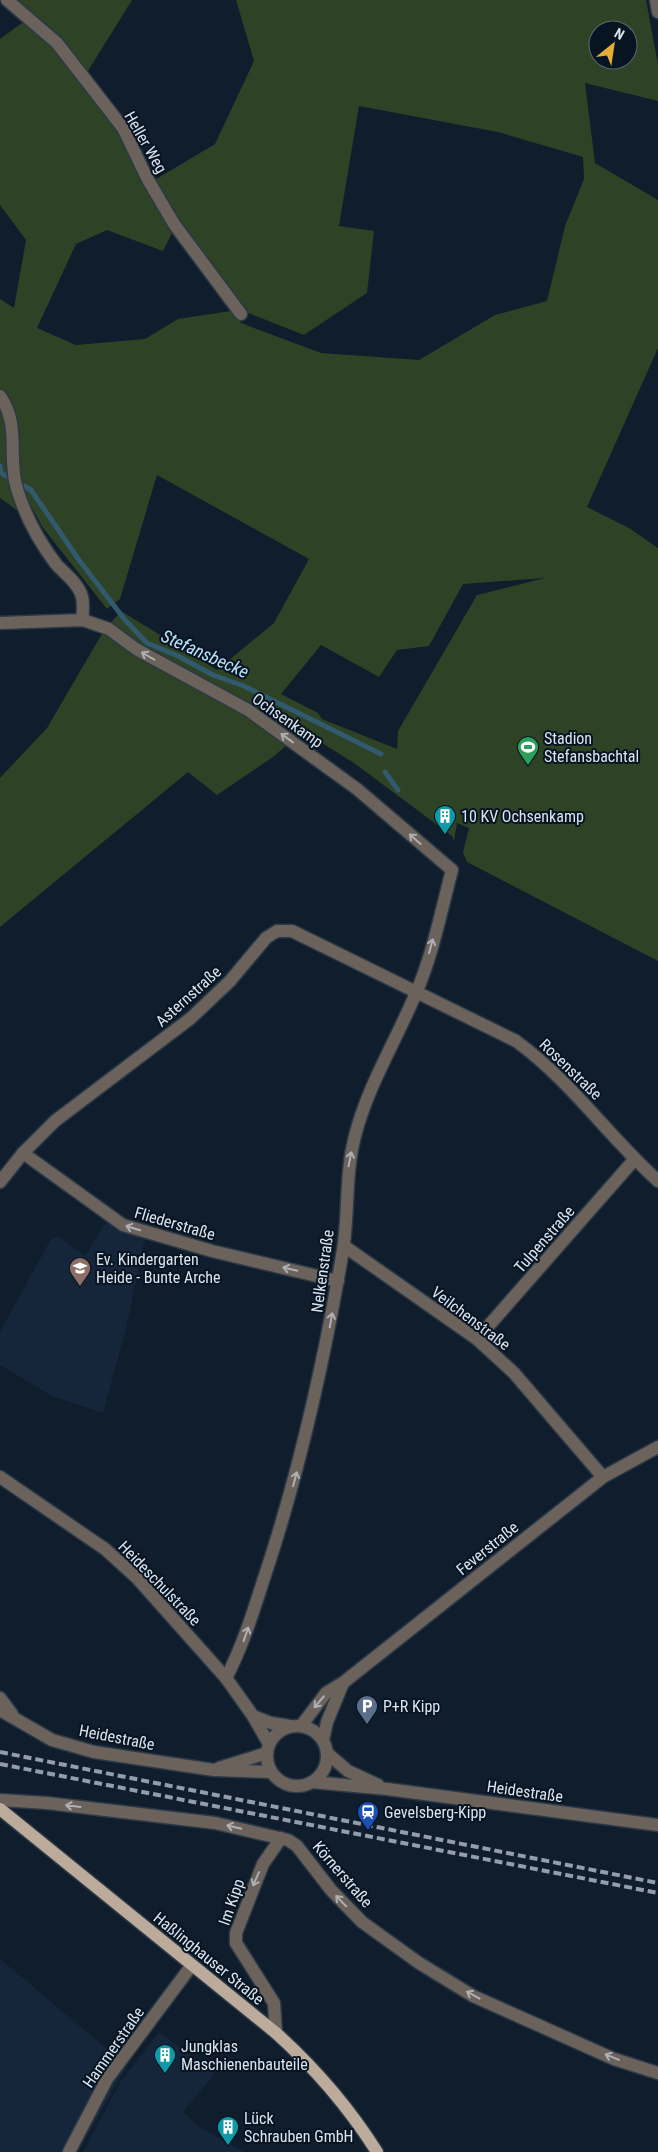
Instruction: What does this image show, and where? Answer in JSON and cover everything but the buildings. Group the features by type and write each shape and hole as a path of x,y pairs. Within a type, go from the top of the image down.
{"main road":[{"name":"Haßlinghauser Straße","path":"0,1809 276,2033 312,2066 340,2098 377,2152"}],"street":[{"name":"Heller Weg","path":"7,0 57,43 123,128 147,178 174,224 241,314"},
{"path":"656,0 658,12"},
{"path":"0,396 10,415 13,429 17,488 42,544 56,564 74,583 82,597 83,620"},
{"name":"Ochsenkamp","path":"0,623 83,620 109,629 136,649 248,710 357,789 452,870"},
{"name":"Nelkenstraße","path":"226,1678 238,1654 248,1627 293,1488 323,1362 344,1246 348,1170 354,1136 377,1075 416,993 425,969 452,870"},
{"name":"Asternstraße","path":"0,1182 23,1153 55,1121 191,1018 230,981 266,938 277,931 292,931 416,993"},
{"name":"Rosenstraße","path":"416,993 508,1036 541,1059 568,1084 634,1160 658,1181"},
{"name":"Fliederstraße","path":"23,1153 123,1225 212,1251 338,1281"},
{"name":"Tulpenstraße","path":"478,1339 634,1160"},
{"name":"Veilchenstraße","path":"344,1246 478,1339 514,1373 602,1477"},
{"name":"Feverstraße","path":"295,1726 326,1693 343,1683 602,1477 658,1447"},
{"name":"Heideschulstraße","path":"0,1477 105,1549 137,1578 226,1678 253,1716 268,1748"},
{"name":"Feverstraße","path":"323,1740 326,1722 343,1683"},
{"name":"Heidestraße","path":"0,1698 18,1722"},
{"name":"Heidestraße","path":"0,1710 52,1740 94,1752 214,1770 271,1772 284,1783 294,1786 312,1782 387,1788 658,1825"},
{"path":"253,1716 271,1723 311,1729 323,1740 327,1753 322,1773 312,1782"},
{"name":"Heidestraße","path":"214,1770 268,1748 278,1733 295,1726"},
{"path":"268,1748 271,1772"},
{"name":"Heidestraße","path":"327,1753 348,1771 387,1788"},
{"name":"Körnerstraße","path":"0,1800 46,1803 215,1823 281,1838 297,1846 331,1890 362,1922 420,1963 473,1996 614,2059 658,2073"},
{"name":"Im Kipp","path":"276,2033 274,2003 236,1943 236,1933 263,1864 281,1838"},
{"name":"Hammerstraße","path":"69,2152 107,2080 192,1965"}],"shaded area":[{"name":"Ev. Kindergarten Heide - Bunte Arche","path":"106,1223 123,1231 145,1237 126,1328 103,1413 52,1396 0,1365 0,1332 51,1239 58,1236 85,1256"},
{"path":"0,1959 127,2066 78,2152 0,2152"},
{"path":"159,2032 215,2073 183,2112 198,2126 244,2152 83,2152 121,2081"}],"green space":[{"path":"13,0 132,0 86,74"},
{"path":"236,0 646,0 658,64 658,101 585,83 595,163 658,200 658,348 587,507 629,528 658,548 658,961 467,862 463,852 469,828 457,823 454,841 452,836 354,763 303,731 273,757 217,795 188,772 0,927 0,778 47,728 103,632 121,611 217,670 274,623 309,559 157,475 120,599 107,609 43,528 30,504 22,514 0,498 0,299 14,308 26,240 0,205 0,39 26,20 52,45 116,130 173,231 163,251 107,230 76,244 37,328 76,345 145,339 178,319 231,311 241,323 321,353 419,360 495,315 547,301 565,226 584,179 583,157 498,132 359,106 339,226 374,231 367,293 304,335 243,311 177,222 153,181 215,144 254,61","holes":["545,578 477,595 398,731 397,749 322,719 318,713 281,694 321,645 379,677 397,650 429,646 463,584"]}],"waterway":[{"name":"Stefansbecke","path":"0,466 1,473 31,490 79,560 125,620 147,643 178,656 213,675 244,686 381,754"},
{"name":"Stefansbecke","path":"385,772 398,790"}],"railway":[{"path":"0,1752 658,1883"},
{"path":"0,1764 658,1893"}],"place":[{"name":"Stadion Stefansbachtal","path":"528,766"},
{"name":"10 KV Ochsenkamp","path":"445,835"},
{"name":"Ev. Kindergarten Heide - Bunte Arche","path":"80,1287"},
{"name":"P+R Kipp","path":"367,1725"},
{"name":"Gevelsberg-Kipp","path":"368,1831"},
{"name":"Jungklas Maschienenbauteile","path":"165,2074"},
{"name":"Lück Schrauben GmbH","path":"228,2146"}]}
